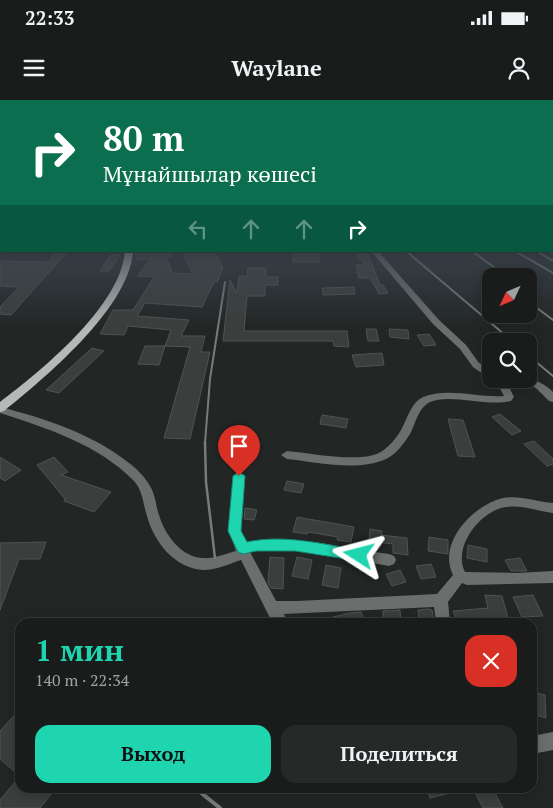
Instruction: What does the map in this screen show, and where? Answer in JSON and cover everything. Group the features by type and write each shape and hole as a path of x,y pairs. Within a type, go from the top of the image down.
{"main road":[{"path":"0,409 54,363 82,333 120,283 129,263"}],"street":[{"path":"385,263 436,322 464,347 476,365 482,369"},
{"path":"537,384 549,392 553,399"},
{"path":"287,455 340,460 371,460 382,457 399,441 414,413 424,401 436,398 507,399 509,397 504,388"},
{"path":"0,409 59,431 95,447 116,460 139,479 149,495 154,521 161,536 174,550 186,558 201,564 209,564 256,545 295,545 389,560"},
{"path":"239,476 235,531 243,551 278,618"},
{"path":"553,508 513,502 502,503 484,512 466,528 454,557 455,568 460,576 467,579 553,577"},
{"path":"443,618 442,600 460,576"},
{"path":"273,607 297,608 442,600"},
{"path":"537,744 553,741"}],"building":[{"path":"0,263 57,263 11,315 0,314 0,307 19,287 0,286"},
{"path":"105,263 114,263 109,271 100,271"},
{"path":"147,263 168,263 172,273 193,274 188,263 220,263 223,268 202,307 145,303 137,316 189,320 181,336 205,336 201,352 210,352 190,439 164,438 190,347 165,346 171,330 128,326 124,335 100,334 113,310 133,310 154,277 138,276"},
{"path":"363,263 371,263 380,285 383,285 388,293 379,294 370,278 359,278 356,265 365,265"},
{"path":"248,268 266,268 266,277 278,277 278,285 265,285 265,296 247,296 244,331 347,331 349,347 334,346 333,341 223,341 230,280 237,293 239,276 247,276"},
{"path":"354,287 355,294 323,295 322,288"},
{"path":"366,329 376,329 379,341 368,341"},
{"path":"389,329 408,330 409,339 390,337"},
{"path":"429,334 436,345 424,346 417,335"},
{"path":"145,346 165,346 159,365 138,364"},
{"path":"92,348 104,351 59,393 46,390"},
{"path":"382,353 384,365 356,367 352,355"},
{"path":"500,414 521,431 512,435 492,417"},
{"path":"322,415 348,419 346,428 320,424"},
{"path":"448,419 463,420 475,457 458,456"},
{"path":"534,441 553,459 553,464 547,466 524,444"},
{"path":"0,457 21,470 5,481 0,478"},
{"path":"54,457 68,472 61,475 111,492 94,512 64,501 65,499 37,465"},
{"path":"287,481 304,484 301,493 284,490"},
{"path":"245,508 257,510 254,520 244,519"},
{"path":"297,517 354,527 351,542 337,540 338,537 308,532 307,534 293,532"},
{"path":"370,529 382,531 381,535 407,538 408,555 393,553 393,544 369,541"},
{"path":"429,537 448,540 448,554 428,551"},
{"path":"46,542 40,559 19,559 0,610 0,543"},
{"path":"468,545 487,549 487,562 467,558"},
{"path":"270,557 284,558 283,589 271,588 268,582"},
{"path":"297,557 312,560 308,579 292,576"},
{"path":"520,558 527,571 511,571 505,560"},
{"path":"431,564 436,577 421,579 416,566"},
{"path":"326,565 341,568 338,588 322,585"},
{"path":"400,570 406,582 392,586 386,574"},
{"path":"485,595 502,596 508,618 456,618 453,611 488,608"},
{"path":"533,595 543,616 522,617 513,597"},
{"path":"400,610 401,618 383,618 383,611"},
{"path":"418,610 432,610 433,618 419,618"},
{"path":"361,612 363,618 330,618"},
{"path":"537,693 545,695 546,718 537,715"},
{"path":"15,714 15,772 0,759 0,731"},
{"path":"15,782 15,793 52,793 40,808 0,808 0,800"},
{"path":"428,793 450,793 430,798"},
{"path":"476,793 495,793 503,808 483,808"}],"railway":[{"path":"420,263 503,333"},
{"path":"488,263 495,268"},
{"path":"536,263 553,273"},
{"path":"205,443 210,379 225,282"},
{"path":"538,309 553,320"},
{"path":"537,363 553,376"},
{"path":"205,443 206,482 215,558"},
{"path":"201,793 220,808"}],"route":[{"path":"239,476 235,531 243,548 256,545 295,545 359,555"}]}
